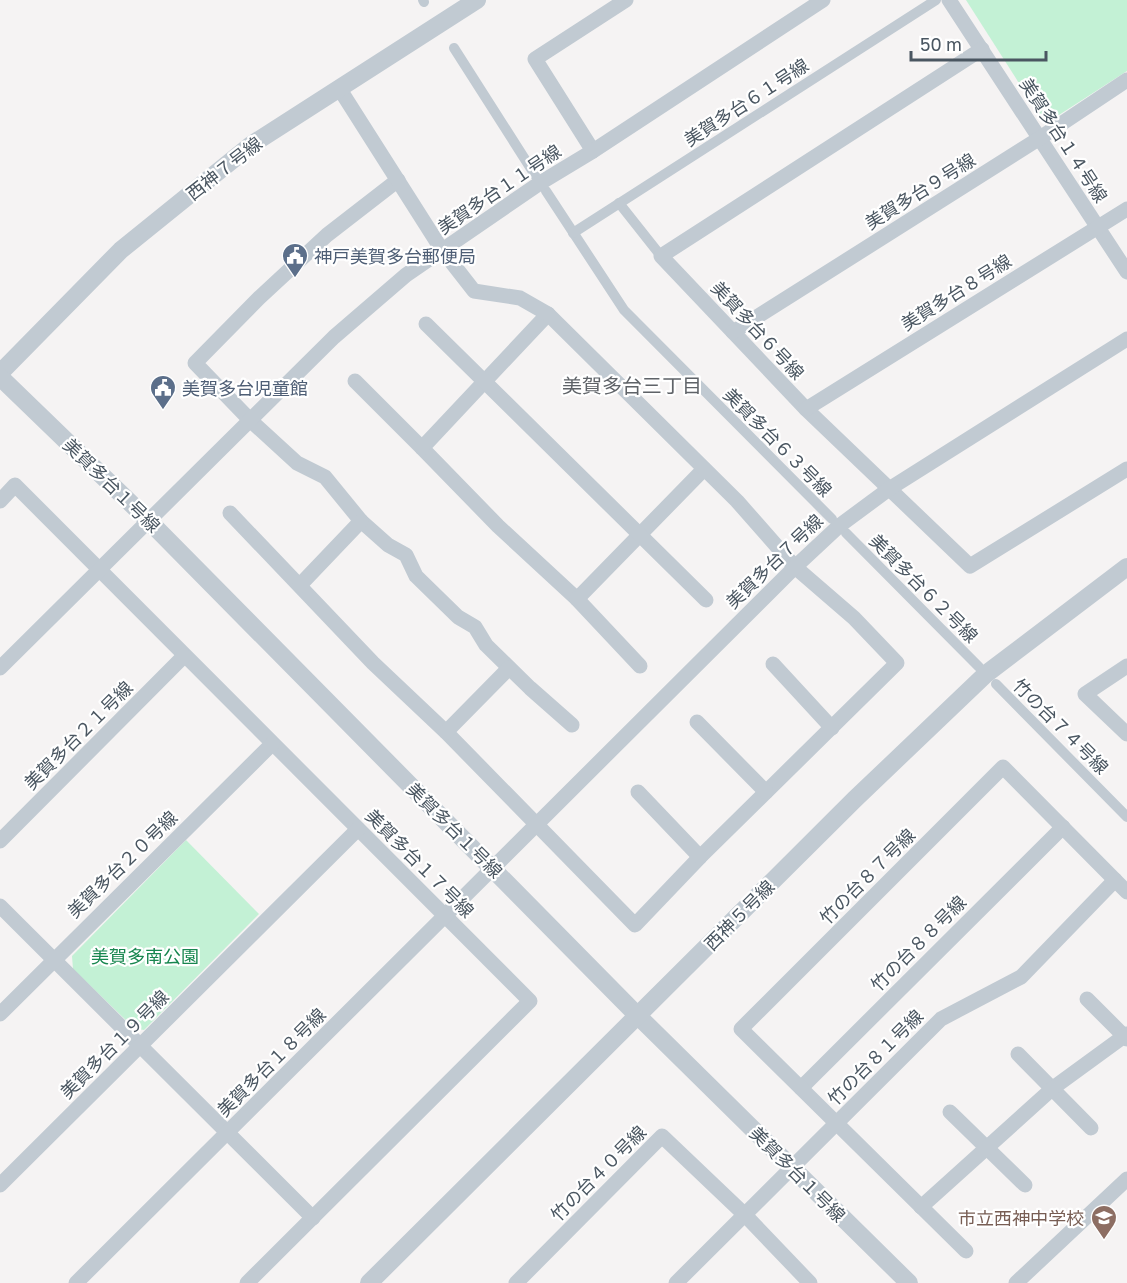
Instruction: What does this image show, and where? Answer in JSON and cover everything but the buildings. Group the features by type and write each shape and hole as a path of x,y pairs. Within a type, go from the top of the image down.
{"street":[{"name":"西神７号線","path":"0,375 121,250 251,146 477,0"},
{"path":"593,151 535,59 626,0"},
{"name":"美賀多台１１号線","path":"0,668 334,337 406,275 540,183 593,151 823,0"},
{"name":"美賀多台６１号線","path":"573,232 936,0"},
{"name":"美賀多台１４号線","path":"950,0 1127,272"},
{"path":"454,48 536,175"},
{"path":"619,203 662,256 982,49"},
{"name":"美賀多台９号線","path":"733,332 1040,138 1127,80"},
{"path":"230,513 373,663 446,732 635,925 700,857 897,663 854,618 795,567 737,501 548,314 520,298 474,291 442,250 339,88"},
{"path":"398,180 327,235 259,298 195,363 250,420 297,463 325,477 361,521 388,544 406,555 416,576 458,617 475,627 486,645 572,725"},
{"name":"美賀多台６３号線","path":"546,191 624,310 832,519"},
{"name":"美賀多台８号線","path":"806,409 1127,209"},
{"name":"美賀多台６号線","path":"662,256 806,409 970,566 1127,469"},
{"path":"422,448 548,314"},
{"path":"426,324 706,600"},
{"name":"美賀多台７号線","path":"492,867 839,526 889,489 1127,339"},
{"name":"美賀多台１号線","path":"0,375 148,520 637,1015 909,1283"},
{"path":"355,381 498,526 577,599 640,666"},
{"path":"577,599 704,469"},
{"name":"美賀多台１７号線","path":"0,501 15,485 530,1001 248,1283"},
{"path":"300,585 361,521"},
{"name":"美賀多台６２号線","path":"846,533 979,667"},
{"name":"西神５号線","path":"369,1283 855,799 986,674 1127,567"},
{"name":"美賀多台２１号線","path":"0,841 184,656"},
{"path":"773,664 832,728"},
{"path":"1127,666 1085,694 1127,734"},
{"path":"446,732 509,668"},
{"name":"竹の台７４号線","path":"996,684 1127,817"},
{"path":"697,722 766,792"},
{"name":"美賀多台２０号線","path":"0,1014 272,744"},
{"name":"竹の台８７号線","path":"966,1251 741,1029 1003,767 1115,880"},
{"path":"638,792 700,857"},
{"name":"竹の台８８号線","path":"801,1088 1063,827"},
{"name":"美賀多台１９号線","path":"0,1185 358,829"},
{"name":"美賀多台１８号線","path":"76,1283 492,867"},
{"path":"1115,880 1127,892"},
{"name":"竹の台８１号線","path":"676,1283 940,1019 1021,977 1115,880"},
{"path":"0,906 312,1218"},
{"path":"921,1207 1053,1088 1126,1037 1087,999"},
{"path":"1018,1054 1091,1128"},
{"path":"950,1112 1025,1185"},
{"name":"竹の台４０号線","path":"516,1283 662,1136 745,1215 810,1283"},
{"path":"1016,1283 1127,1179"}],"green space":[{"path":"966,0 1127,0 1127,71 1045,124"},
{"name":"美賀多南公園","path":"186,840 259,914 144,1030 134,1028 73,969 72,956"}],"place":[{"name":"神戸美賀多台郵便局","path":"295,279"},
{"name":"美賀多台児童館","path":"163,411"},
{"name":"市立西神中学校","path":"1104,1241"}],"district":[{"name":"美賀多台三丁目","path":"632,385"}]}
